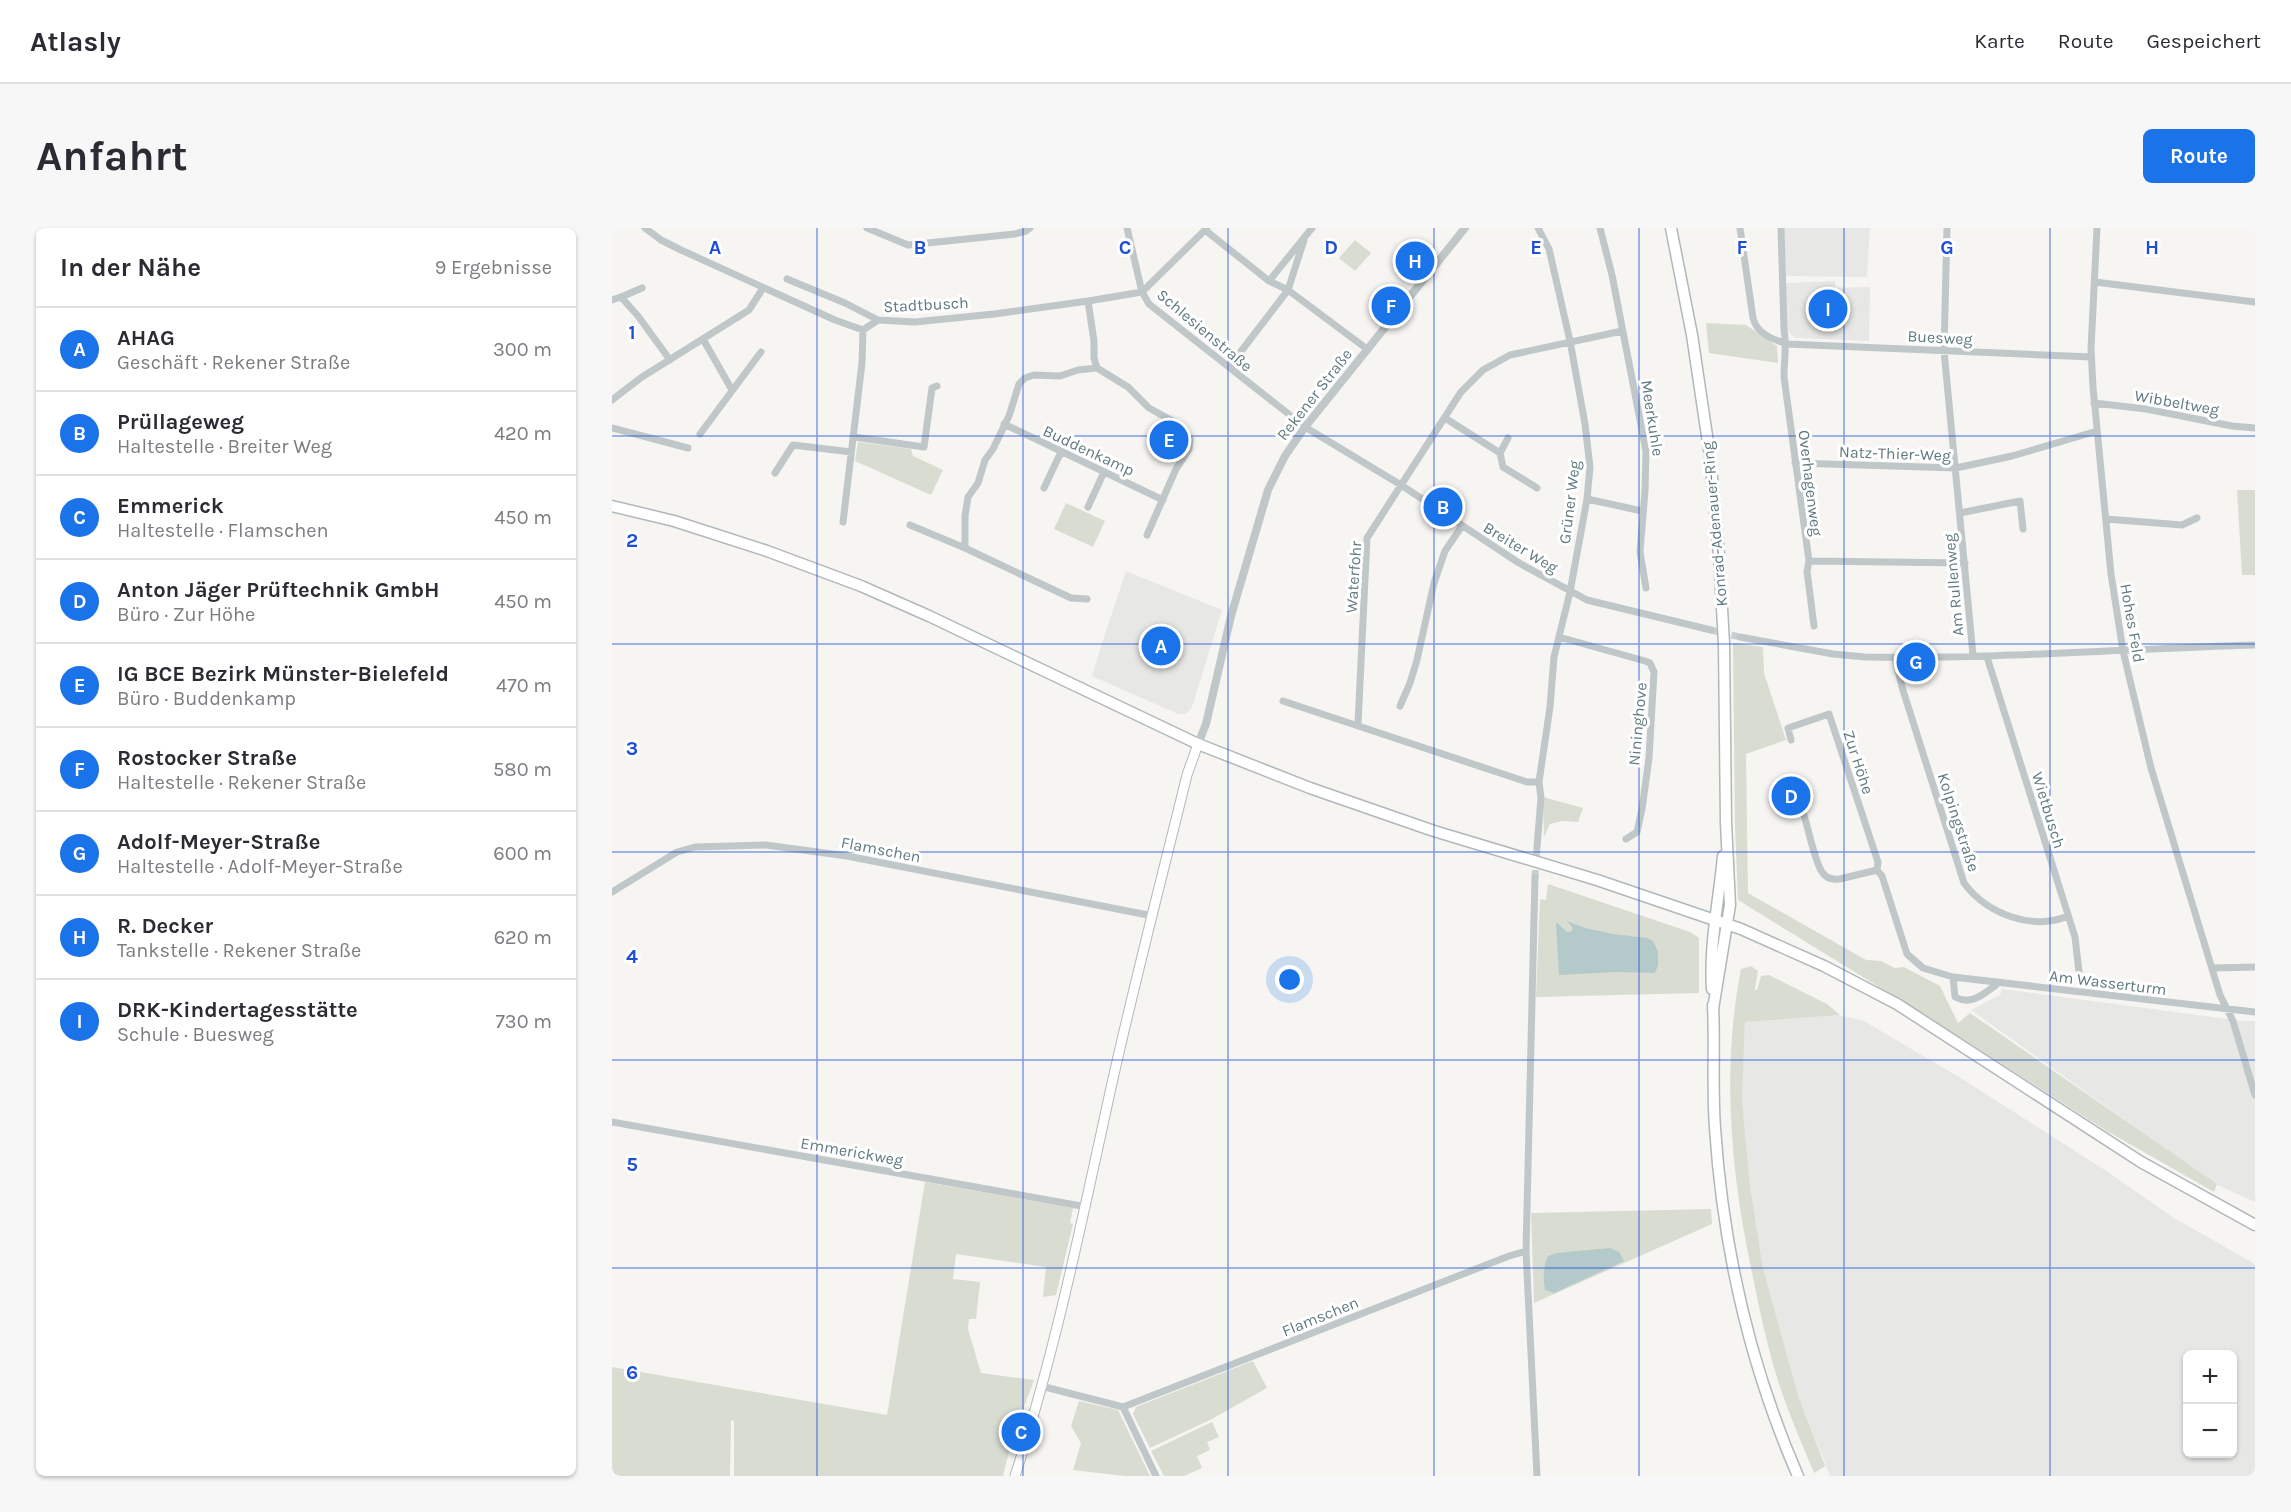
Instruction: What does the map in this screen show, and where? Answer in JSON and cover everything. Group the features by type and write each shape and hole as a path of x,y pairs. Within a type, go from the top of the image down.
{"main road":[{"name":"Konrad-Adenauer-Ring","path":"1671,228 1696,362 1714,503 1724,644 1726,822"},
{"path":"612,506 674,522 767,551 861,586 1198,744 1310,788 1434,831 1597,880 1727,923 1824,966 1897,1004 2140,1162 2255,1225"},
{"path":"1015,1476 1041,1386 1087,1207 1108,1104 1153,916 1188,775 1198,744"},
{"path":"1726,822 1710,963 1715,1127 1720,1183 1728,1241 1750,1339 1778,1427 1798,1476"},
{"path":"1713,1009 1730,905 1726,822"}],"street":[{"path":"645,228 662,240 763,288 863,330 854,437 843,522"},
{"path":"867,228 908,245 1015,234 1030,228"},
{"name":"Schlesienstraße","path":"1127,228 1142,292 1149,304 1305,427"},
{"path":"1269,281 1312,228"},
{"name":"Rekener Straße","path":"1198,744 1206,724 1250,546 1268,490 1285,456 1305,427 1465,228"},
{"name":"Grüner Weg","path":"1537,847 1541,798 1539,782 1550,707 1554,657 1570,592 1587,499 1590,466 1570,340 1549,249 1538,228"},
{"name":"Meerkuhle","path":"1600,228 1612,275 1646,452 1640,552 1646,588"},
{"path":"1740,228 1754,323 1763,334 1787,344"},
{"name":"Overhagenweg","path":"1780,228 1784,330 1787,344 1784,353 1784,377 1809,561 1807,571 1815,626"},
{"name":"Am Rullenweg","path":"1947,228 1944,351 1973,655"},
{"name":"Hohes Feld","path":"2097,228 2091,357 2106,519 2123,651 2151,768 2227,1010"},
{"path":"1142,292 1206,229 1269,281 1288,290 1367,350"},
{"path":"1229,367 1288,290 1304,240"},
{"path":"787,279 845,303 878,320"},
{"path":"2094,282 2255,302"},
{"path":"612,300 642,288"},
{"path":"612,400 642,377 749,310 763,288"},
{"name":"Stadtbusch","path":"863,330 878,320 915,322 1088,302 1142,292"},
{"path":"621,297 670,360"},
{"path":"1088,302 1097,368"},
{"path":"1570,340 1623,331"},
{"path":"703,339 732,390"},
{"name":"Waterfohr","path":"1358,724 1367,538 1469,383 1494,363 1516,353 1570,340"},
{"name":"Buesweg","path":"1787,344 2091,357"},
{"path":"700,434 761,352"},
{"path":"965,548 965,516 968,497 978,483 985,460 993,449 1019,384 1025,378 1034,375 1060,376 1078,370 1097,368 1128,387 1149,408 1180,425 1190,439 1189,449 1176,469 1147,535"},
{"path":"854,437 924,447 932,388 937,386"},
{"name":"Wibbeltweg","path":"2094,404 2145,409 2232,426 2255,428"},
{"path":"1445,417 1500,453"},
{"name":"Buddenkamp","path":"1004,424 1163,500"},
{"name":"Breiter Weg","path":"1305,427 1401,485 1519,563 1570,592 1587,600 1710,630"},
{"path":"612,428 688,448"},
{"name":"Natz-Thier-Weg","path":"1795,463 1956,468 2013,456 2097,431"},
{"path":"1508,438 1500,453 1503,467 1537,488"},
{"path":"775,473 793,445 851,452"},
{"path":"1044,488 1061,452"},
{"path":"1088,507 1104,472"},
{"path":"1587,499 1642,511"},
{"name":"Am Rullenweg","path":"1960,513 2020,501 2023,530"},
{"path":"2106,519 2182,525 2197,518"},
{"path":"910,525 1071,598 1087,599"},
{"path":"1400,706 1412,675 1445,551 1462,526"},
{"path":"1809,561 1965,563"},
{"name":"Nininghove","path":"1559,637 1645,661 1653,668 1649,758 1642,809 1637,832 1626,839"},
{"path":"1740,637 1833,654 1894,658 1973,655 1987,657 2255,645"},
{"name":"Wietbusch","path":"1987,657 2075,937 2079,972"},
{"name":"Kolpingstraße","path":"1894,658 1964,883 1984,903 2022,920 2044,923 2068,916"},
{"path":"1283,701 1358,724 1431,751 1527,782 1539,782"},
{"name":"Zur Höhe","path":"1791,740 1788,728 1829,714 1878,862 1876,870 1882,876 1907,954 1923,968 1953,977 1987,980"},
{"path":"1804,814 1819,864 1826,876 1834,880 1876,870"},
{"name":"Flamschen","path":"612,892 677,852 695,846 766,845 847,856 1153,916"},
{"path":"1534,877 1526,1251 1537,1476"},
{"path":"2212,968 2255,967"},
{"path":"1953,977 1955,997 1962,1001 1970,1001 1979,997 1996,986 1997,982"},
{"name":"Am Wasserturm","path":"1987,980 2255,1012"},
{"path":"2227,1010 2233,1021 2255,1095"},
{"name":"Emmerickweg","path":"612,1122 1087,1207"},
{"name":"Flamschen","path":"1123,1407 1526,1251"},
{"path":"1041,1386 1123,1407 1156,1476"}],"shaded area":[{"path":"1782,228 1870,228 1867,277 1783,276"},
{"path":"1355,240 1371,253 1355,271 1339,258"},
{"path":"1835,281 1835,288 1870,287 1869,341 1795,338 1787,330 1785,283"},
{"path":"1706,323 1746,325 1777,346 1778,363 1709,353"},
{"path":"858,442 911,449 913,456 943,470 931,495 855,461"},
{"path":"2237,490 2255,490 2255,575 2242,575"},
{"path":"1066,503 1105,521 1093,547 1054,529"},
{"path":"1126,571 1222,610 1192,707 1186,714 1178,714 1092,676"},
{"path":"1733,643 1763,647 1764,673 1786,740 1746,754 1748,893 1866,960 1881,961 1895,968 1904,967 1940,986 1958,1023 1970,1013 2217,1184 2214,1192 2105,1130 1738,900"},
{"path":"1543,797 1583,808 1578,822 1562,821 1550,824 1544,837"},
{"path":"1548,884 1690,932 1699,938 1699,993 1536,997 1540,899 1546,900"},
{"path":"1567,921 1585,928 1647,938 1653,941 1658,952 1658,965 1655,973 1615,972 1559,975 1556,922 1567,932 1571,932 1573,928"},
{"path":"1751,966 1758,971 1755,990 1757,990 1761,976 1769,975 1827,1004 1840,1015 1745,1022 1742,1099 1750,1186 1763,1268 1798,1395 1825,1466 1814,1473 1779,1384 1764,1331 1745,1239 1734,1162 1731,1124 1731,1046 1741,969"},
{"path":"2002,989 2255,1021 2255,1202 2213,1183 1971,1010 2000,995"},
{"path":"1839,1015 1864,1021 1959,1077 2108,1172 2174,1218 2255,1264 2255,1476 1830,1476 1798,1395 1763,1268 1750,1186 1742,1099 1745,1022"},
{"path":"925,1182 1073,1208 1070,1223 1073,1224 1056,1295 1043,1297 1046,1267 956,1254 953,1279 980,1282 976,1319 969,1319 968,1329 981,1373 1034,1380 1013,1436 1003,1476 734,1476 734,1421 731,1420 730,1476 612,1476 612,1367 887,1415"},
{"path":"1711,1209 1712,1224 1534,1303 1531,1213"},
{"path":"1610,1248 1619,1252 1624,1261 1554,1293 1545,1290 1544,1273 1548,1256 1557,1253"},
{"path":"1253,1361 1267,1388 1210,1420 1150,1448 1133,1414 1136,1407"},
{"path":"1079,1401 1118,1410 1150,1476 1125,1476 1073,1470 1081,1443 1071,1426"},
{"path":"1212,1422 1219,1437 1207,1442 1210,1450 1197,1456 1202,1468 1184,1476 1164,1476 1151,1451"}],"tunnel":[{"path":"1711,630 1740,637"},
{"path":"1535,877 1537,847"}],"place":[{"name":"R. Decker","path":"1415,261"},
{"name":"Rostocker Straße","path":"1391,306"},
{"name":"DRK-Kindertagesstätte","path":"1828,309"},
{"name":"IG BCE Bezirk Münster-Bielefeld","path":"1169,440"},
{"name":"Prüllageweg","path":"1443,507"},
{"name":"AHAG","path":"1161,646"},
{"name":"Adolf-Meyer-Straße","path":"1916,662"},
{"name":"Anton Jäger Prüftechnik GmbH","path":"1791,796"},
{"name":"Emmerick","path":"1021,1432"}]}
